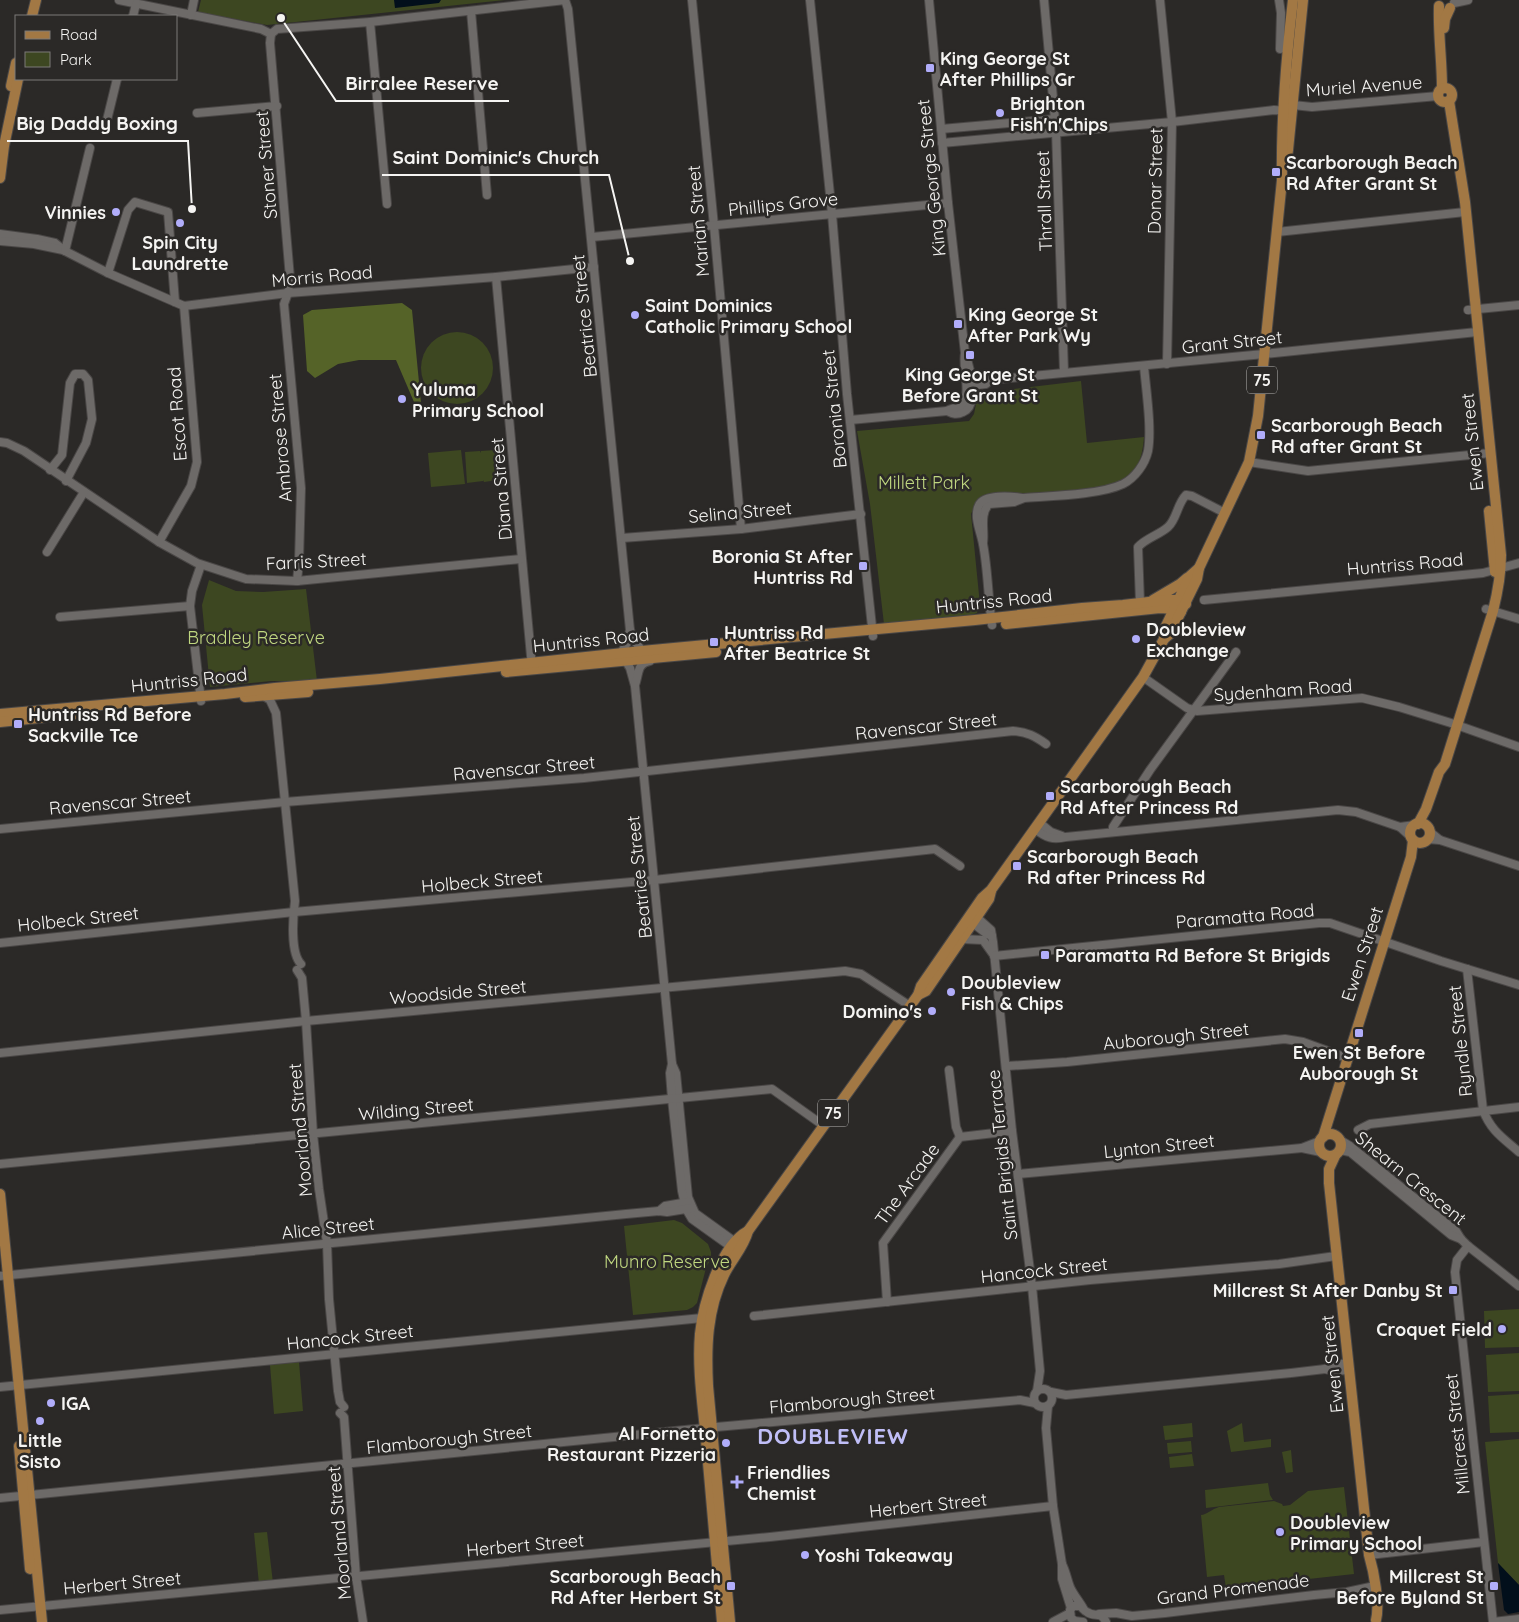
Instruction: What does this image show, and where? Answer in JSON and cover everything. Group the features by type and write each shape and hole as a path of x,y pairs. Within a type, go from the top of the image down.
{"main road":[{"path":"26,15 30,0"},
{"path":"32,15 36,0"},
{"name":"75","path":"1290,109 1288,47 1293,0"},
{"name":"75","path":"1180,606 1197,579 1199,568 1249,462 1258,416 1282,180 1288,150 1290,109 1304,0"},
{"name":"Ewen Street","path":"1439,3 1445,8 1453,4"},
{"name":"Ewen Street","path":"1376,1621 1378,1612 1372,1590 1372,1566 1369,1555 1329,1183 1330,1146 1328,1119 1410,857 1420,833 1439,772 1439,762 1454,724 1490,610 1498,570 1463,213 1444,95 1438,33 1439,3"},
{"name":"Ewen Street","path":"1444,95 1444,29 1445,19 1453,4"},
{"path":"0,136 15,68"},
{"path":"0,178 4,146 18,80"},
{"name":"75","path":"722,1622 718,1542 708,1428 699,1355 702,1318 717,1273 736,1246 746,1240 748,1231 918,995 921,986 972,918 989,899 991,890 1143,677 1164,639 1170,634 1190,576 1199,568"},
{"path":"1145,602 1180,584 1190,576"},
{"name":"Huntriss Road","path":"991,622 1082,608 1166,600 1180,606"},
{"name":"Huntriss Road","path":"0,714 264,696 623,656 663,657 991,622 1180,606"},
{"name":"Huntriss Road","path":"623,656 642,651 873,634"},
{"name":"Huntriss Road","path":"0,722 201,699 275,688 532,666"},
{"name":"75","path":"918,995 926,991 961,939 972,918"},
{"path":"0,1194 3,1276"},
{"name":"75","path":"708,1428 707,1336 715,1298 736,1246"},
{"path":"0,1259 27,1496 37,1606 42,1622"},
{"name":"75","path":"718,1542 730,1622"},
{"path":"35,1622 37,1606"}],"street":[{"path":"118,0 261,29 272,34 277,29 370,22 565,0"},
{"path":"191,15 194,0"},
{"name":"Beatrice Street","path":"565,0 568,9 622,538 630,630 623,656 630,668 634,686 672,1064 670,1073 688,1205"},
{"name":"Marian Street","path":"692,0 741,529"},
{"name":"Boronia Street","path":"810,0 832,214 850,420 873,634"},
{"name":"King George Street","path":"850,420 947,411 953,414 971,406 972,402 968,383 968,361 965,353 948,203 929,0"},
{"name":"Thrall Street","path":"1044,0 1056,131 1064,372"},
{"name":"Donar Street","path":"1160,0 1172,122 1167,364"},
{"path":"1280,0 1280,49"},
{"path":"1453,4 1468,0"},
{"path":"132,15 136,4"},
{"path":"471,11 487,195"},
{"path":"370,22 387,204"},
{"name":"Stoner Street","path":"272,34 270,42 277,106 290,278 288,294"},
{"path":"107,120 117,80"},
{"name":"Muriel Avenue","path":"942,143 1444,95"},
{"path":"197,113 277,106"},
{"path":"941,129 1055,119"},
{"path":"65,251 90,148"},
{"path":"108,273 128,210 135,202 168,212 175,302"},
{"name":"Phillips Grove","path":"592,237 948,203"},
{"path":"1277,232 1463,213"},
{"path":"0,234 55,243 65,251 108,273 184,306"},
{"path":"0,242 34,244 65,251"},
{"name":"Morris Road","path":"184,306 288,294 594,267"},
{"name":"Diana Street","path":"496,277 532,666"},
{"name":"Ambrose Street","path":"288,294 284,304 301,488 300,561 297,580"},
{"path":"1472,310 1519,305"},
{"name":"Escot Road","path":"159,542 191,486 197,462 184,306"},
{"name":"Grant Street","path":"968,383 986,384 990,380 1064,372 1167,364 1474,332"},
{"path":"991,622 983,543 978,523 980,511 989,504 1014,502 1024,498 1097,491 1124,484 1133,477 1142,466 1148,452 1149,432 1144,366"},
{"path":"50,470 62,455 70,383 75,374 83,374 88,380 92,419 86,443 66,481"},
{"name":"Farris Street","path":"0,442 7,443 24,451 159,542 201,565 246,579 297,580 521,559"},
{"path":"1249,462 1308,472 1487,453"},
{"path":"47,552 84,492"},
{"path":"1145,602 1138,548 1144,542 1169,527 1186,495 1192,496 1225,513"},
{"name":"Selina Street","path":"622,538 741,529 861,514"},
{"name":"Huntriss Road","path":"1204,600 1483,573 1519,563"},
{"path":"201,565 192,590 190,606 201,699"},
{"path":"60,618 190,606"},
{"path":"1490,610 1519,618"},
{"name":"Beatrice Street","path":"630,630 642,651"},
{"path":"1113,832 1113,827 1150,770 1236,652"},
{"name":"Beatrice Street","path":"634,686 643,663 663,657"},
{"name":"Sydenham Road","path":"1143,677 1187,708 1197,711 1362,698 1454,724 1519,747"},
{"name":"Moorland Street","path":"264,696 270,700 276,713 295,901 296,955 302,978 319,1188 327,1243 329,1299 340,1402 344,1418 356,1576 363,1622"},
{"name":"Ravenscar Street","path":"0,829 285,802 574,779 1013,732 1026,732 1046,744"},
{"path":"1037,826 1047,838 1057,839 1066,836 1338,810 1356,812 1519,866"},
{"path":"1400,827 1420,833"},
{"name":"Holbeck Street","path":"0,943 294,912 654,880 936,849 960,866"},
{"name":"Saint Brigids Terrace","path":"972,918 991,930 992,936 1012,1131 1032,1286 1040,1371 1036,1392 1037,1405"},
{"name":"Paramatta Road","path":"994,956 1319,923 1330,924 1519,985"},
{"path":"961,939 983,940 994,956"},
{"name":"Ryndle Street","path":"1467,969 1483,1110"},
{"name":"Woodside Street","path":"0,1053 306,1021 845,970 860,974 910,1006"},
{"name":"Auborough Street","path":"1006,1066 1067,1062 1286,1039 1303,1042 1347,1058"},
{"path":"949,1070 956,1127 960,1138"},
{"name":"Wilding Street","path":"0,1164 772,1089 824,1126"},
{"path":"1358,1130 1370,1124 1519,1107"},
{"path":"1483,1110 1494,1131 1519,1152"},
{"name":"The Arcade","path":"887,1302 883,1243 960,1138 1012,1131"},
{"name":"Lynton Street","path":"1018,1174 1330,1146"},
{"name":"Shearn Crescent","path":"1330,1146 1350,1146 1456,1231 1468,1246 1519,1286"},
{"path":"688,1205 692,1219 736,1246"},
{"name":"Alice Street","path":"3,1276 659,1210 665,1206 688,1205"},
{"name":"Millcrest Street","path":"1468,1246 1458,1260 1456,1272 1494,1622"},
{"name":"Hancock Street","path":"754,1316 1032,1286 1280,1264 1336,1256"},
{"name":"Hancock Street","path":"0,1387 702,1318"},
{"path":"1050,1391 1066,1395 1325,1369 1333,1371 1348,1367"},
{"name":"Saint Brigids Terrace","path":"1040,1371 1050,1391 1050,1404"},
{"name":"Flamborough Street","path":"0,1498 708,1428 1020,1400 1042,1388 1050,1391"},
{"path":"1066,1395 1050,1404 1046,1428 1053,1506 1062,1564 1062,1579 1071,1618 1077,1622"},
{"name":"Flamborough Street","path":"1020,1400 1037,1405 1050,1404"},
{"path":"1037,1405 1046,1428"},
{"name":"Herbert Street","path":"0,1610 718,1542 1053,1506"},
{"path":"1369,1555 1484,1542"},
{"path":"1062,1564 1067,1573 1071,1590 1083,1608 1088,1613 1099,1614 1107,1622"},
{"name":"Grand Promenade","path":"1099,1614 1146,1615 1314,1594 1347,1592 1355,1594 1372,1590"},
{"path":"1053,1622 1077,1606 1083,1608"},
{"name":"Grand Promenade","path":"1107,1622 1122,1615"},
{"path":"1494,1622 1519,1619"}],"green space":[{"path":"201,0 505,0 267,25 198,12"},
{"path":"402,303 412,310 421,403 414,402 396,360 359,360 338,364 315,378 307,371 303,315 312,310"},
{"path":"464,332 483,342 491,354 493,368 491,382 483,394 471,402 450,404 431,394 423,382 421,361 431,342 443,334"},
{"name":"Millett Park","path":"1081,381 1087,443 1144,437 1142,454 1133,472 1115,488 976,504 971,514 980,605 977,613 969,616 884,624 870,504 857,431 969,421 974,414 977,399 990,392"},
{"path":"461,450 465,484 431,487 428,453"},
{"path":"496,450 498,480 467,483 465,452 480,451 480,453 481,451"},
{"name":"Bradley Reserve","path":"209,580 236,591 263,592 306,589 317,681 271,681 210,687 202,605"},
{"name":"Munro Reserve","path":"674,1220 682,1223 708,1244 711,1252 711,1258 706,1268 697,1303 687,1310 633,1315 624,1226"},
{"name":"Croquet Field","path":"1519,1309 1519,1347 1485,1348 1484,1311"},
{"name":"Croquet Field","path":"1519,1353 1519,1391 1488,1392 1486,1355"},
{"path":"299,1362 303,1411 274,1414 270,1365"},
{"path":"1519,1394 1519,1432 1490,1433 1488,1396"},
{"path":"1192,1423 1193,1437 1165,1440 1163,1426"},
{"path":"1242,1423 1244,1442 1271,1439 1271,1447 1231,1452 1227,1431"},
{"path":"1519,1439 1519,1585 1498,1563 1485,1442"},
{"path":"1191,1441 1192,1452 1168,1454 1167,1443"},
{"path":"1291,1450 1293,1472 1286,1473 1282,1452"},
{"path":"1192,1454 1194,1466 1170,1468 1169,1457"},
{"path":"1268,1483 1273,1500 1206,1508 1205,1490"},
{"path":"1344,1487 1354,1574 1226,1588 1224,1575 1207,1577 1201,1515 1219,1507 1274,1501 1283,1506 1290,1505 1308,1491"},
{"path":"267,1532 273,1583 259,1584 254,1533"}],"water":[{"path":"394,0 441,0 439,3 395,8"},
{"path":"1498,1563 1519,1585 1519,1612 1508,1614 1504,1610"}],"place":[{"name":"Birralee Reserve","path":"281,18"},
{"name":"King George St After Phillips Gr","path":"930,68"},
{"name":"Brighton Fish'n'Chips","path":"1000,113"},
{"name":"Scarborough Beach Rd After Grant St","path":"1276,172"},
{"name":"Big Daddy Boxing","path":"192,209"},
{"name":"Vinnies","path":"116,212"},
{"name":"Spin City Laundrette","path":"180,223"},
{"name":"Saint Dominic's Church","path":"630,261"},
{"name":"Saint Dominics Catholic Primary School","path":"635,315"},
{"name":"King George St After Park Wy","path":"958,324"},
{"name":"King George St Before Grant St","path":"970,355"},
{"name":"Yuluma Primary School","path":"402,399"},
{"name":"Scarborough Beach Rd after Grant St","path":"1261,435"},
{"name":"Boronia St After Huntriss Rd","path":"863,566"},
{"name":"Doubleview Exchange","path":"1136,639"},
{"name":"Huntriss Rd After Beatrice St","path":"714,642"},
{"name":"Huntriss Rd Before Sackville Tce","path":"18,724"},
{"name":"Scarborough Beach Rd After Princess Rd","path":"1050,796"},
{"name":"Scarborough Beach Rd after Princess Rd","path":"1017,866"},
{"name":"Paramatta Rd Before St Brigids","path":"1045,955"},
{"name":"Doubleview Fish & Chips","path":"951,992"},
{"name":"Domino's","path":"932,1011"},
{"name":"Ewen St Before Auborough St","path":"1359,1033"},
{"name":"Millcrest St After Danby St","path":"1453,1290"},
{"name":"Croquet Field","path":"1502,1329"},
{"name":"IGA","path":"51,1403"},
{"name":"Little Sisto","path":"40,1421"},
{"name":"Al Fornetto Restaurant Pizzeria","path":"726,1443"},
{"name":"Friendlies Chemist","path":"737,1482"},
{"name":"Doubleview Primary School","path":"1280,1532"},
{"name":"Yoshi Takeaway","path":"805,1555"},
{"name":"Scarborough Beach Rd After Herbert St","path":"731,1586"},
{"name":"Millcrest St Before Byland St","path":"1494,1586"}],"district":[{"name":"DOUBLEVIEW","path":"833,1436"}]}
